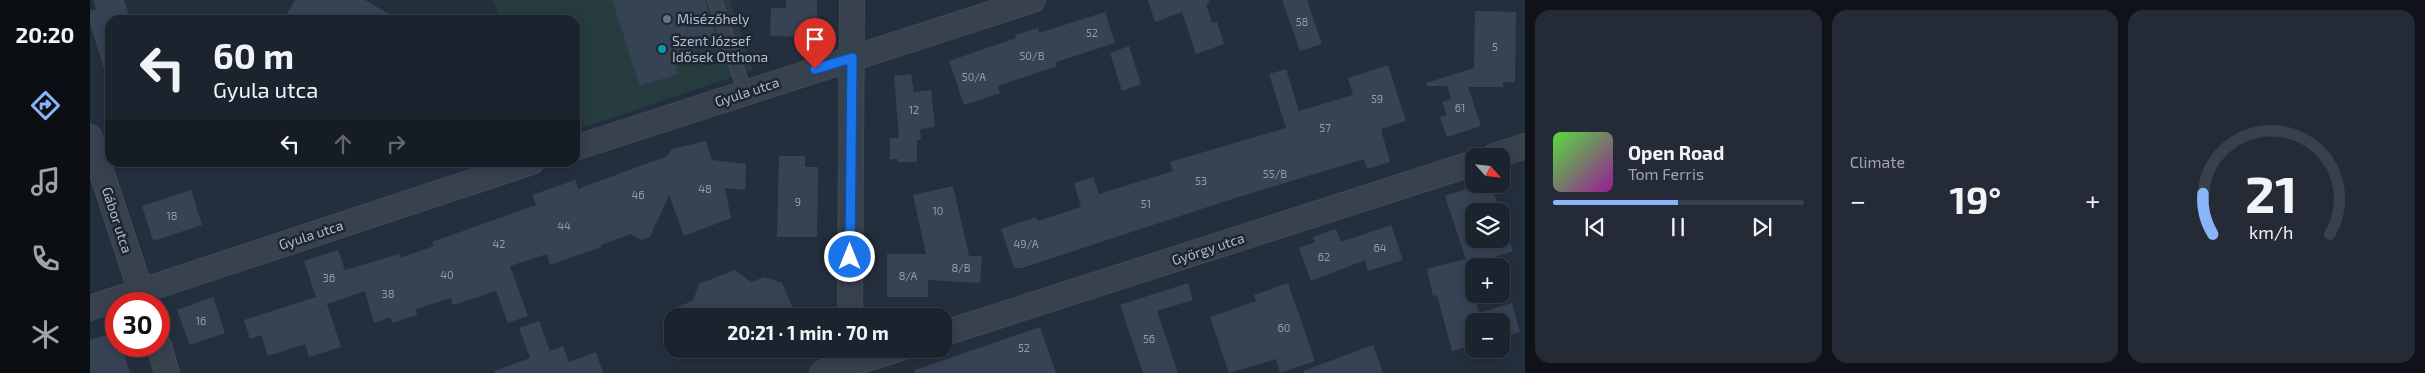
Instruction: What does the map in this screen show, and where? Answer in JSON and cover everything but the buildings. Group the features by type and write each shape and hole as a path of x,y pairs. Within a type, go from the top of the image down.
{"street":[{"path":"850,308 852,0"},
{"name":"Gyula utca","path":"580,146 1033,0"},
{"name":"Gábor utca","path":"90,137 141,292"},
{"path":"1510,151 1525,146"},
{"name":"György utca","path":"952,331 1465,166"},
{"name":"Gyula utca","path":"160,292 518,167"},
{"name":"Gyula utca","path":"90,308 105,305"},
{"path":"163,357 168,373"},
{"path":"822,373 865,358"}],"lane":[{"path":"715,0 745,92"}],"green space":[{"path":"493,0 730,0 753,70 580,128 580,15 498,15"}],"place":[{"name":"Misézőhely","path":"667,19"},
{"name":"Szent József Idősek Otthona","path":"662,49"}],"route":[{"path":"815,69 852,58 850,257"}]}
